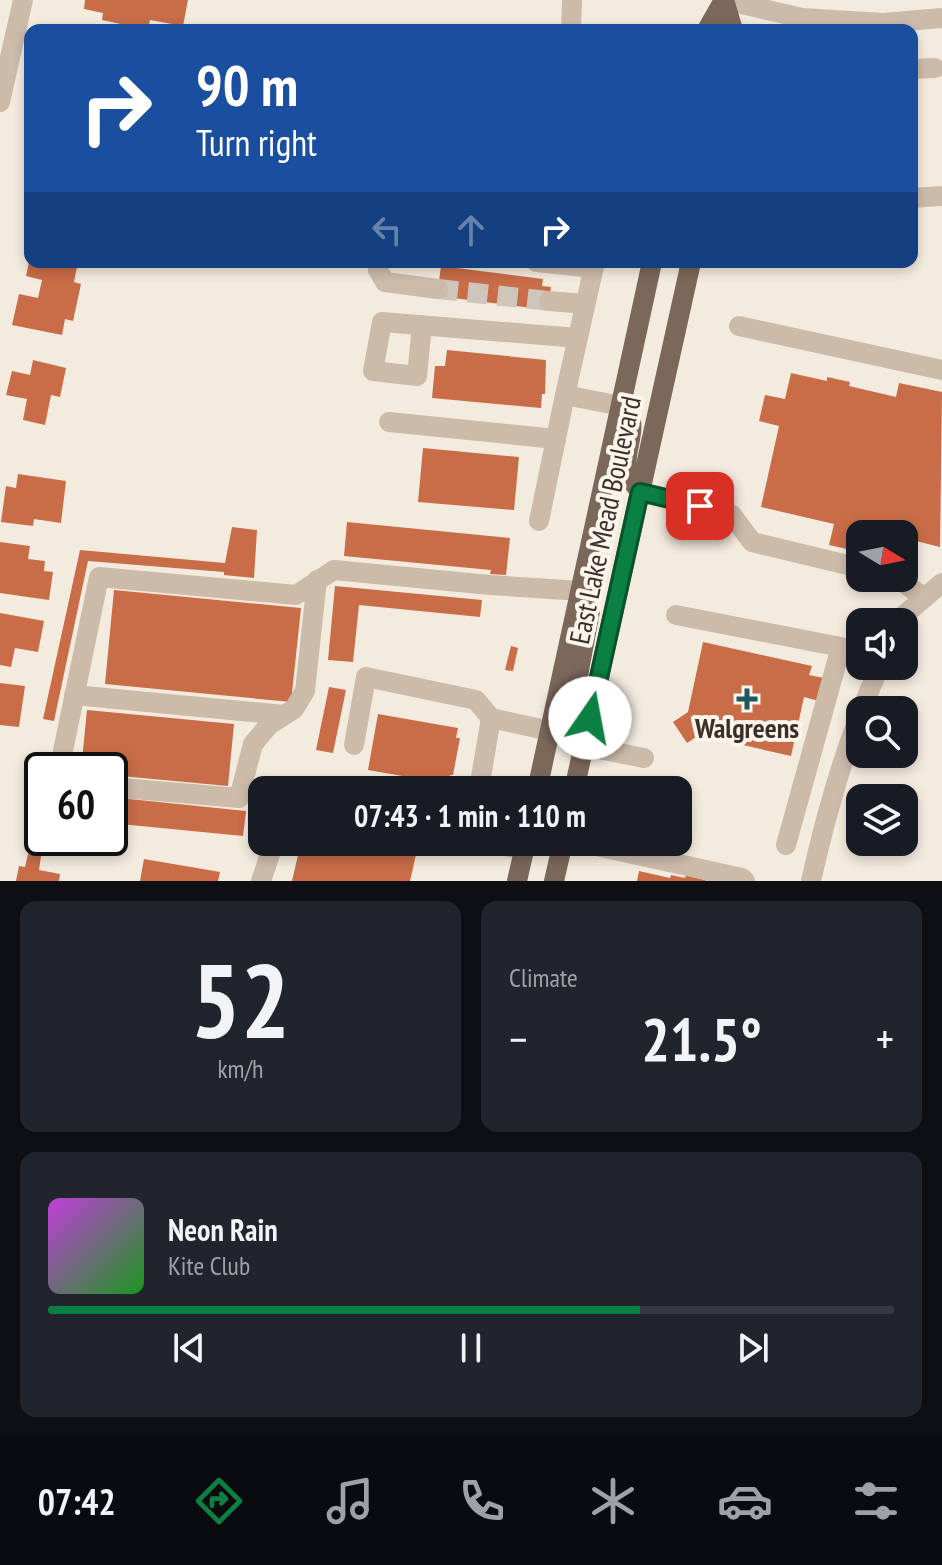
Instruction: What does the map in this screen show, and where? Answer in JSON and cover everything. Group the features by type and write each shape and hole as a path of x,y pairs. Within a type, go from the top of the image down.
{"main road":[{"path":"710,24 724,0"},
{"path":"724,0 731,24"},
{"name":"East Lake Mead Boulevard","path":"540,776 651,268"},
{"name":"East Lake Mead Boulevard","path":"577,776 690,268"},
{"path":"621,406 632,417 626,458 629,475 640,492"},
{"path":"581,591 590,611 572,708 584,746"},
{"path":"517,881 523,856"},
{"path":"554,881 560,856"}],"street":[{"path":"0,102 23,0"},
{"path":"571,24 572,0"},
{"path":"724,0 802,18 883,23 942,18"},
{"path":"918,69 935,68"},
{"path":"918,198 942,196"},
{"path":"378,268 385,282 438,289"},
{"path":"539,521 593,268"},
{"path":"549,301 585,304"},
{"path":"422,325 578,338"},
{"path":"739,326 942,370"},
{"path":"565,395 621,406"},
{"path":"389,422 556,439"},
{"path":"640,492 732,515 752,542 846,565"},
{"path":"63,752 99,577 296,595 334,570 581,591"},
{"path":"128,789 239,798 253,744 269,725 294,709 305,691 317,580"},
{"path":"912,608 942,583"},
{"path":"916,592 924,598"},
{"path":"676,615 841,647 786,845"},
{"path":"354,745 366,677 476,700 491,718 550,731"},
{"path":"811,881 829,800 858,715 874,680"},
{"path":"74,695 284,715"},
{"path":"481,776 491,718"},
{"path":"584,746 644,758"},
{"path":"261,881 269,856"},
{"path":"642,856 745,881"}],"building":[{"path":"85,0 188,0 183,24 150,20 149,24 120,24 102,20 103,13 84,9"},
{"path":"28,268 77,268 74,282 81,284 73,321 65,319 62,335 12,325 19,294 38,298 42,280 26,276"},
{"path":"441,268 543,279 542,286 551,287 548,310 437,296"},
{"path":"447,350 546,360 545,394 542,394 541,408 432,398 435,366 445,366"},
{"path":"33,360 66,368 60,397 51,395 45,425 23,420 27,399 6,395 12,371 30,375"},
{"path":"791,373 827,381 827,377 850,382 849,386 896,397 899,383 942,392 940,547 918,542 918,520 846,520 846,549 829,545 834,524 761,507 779,426 759,421 765,395 785,399"},
{"path":"423,448 519,457 514,510 418,502"},
{"path":"18,474 66,481 61,523 34,519 33,526 1,522 6,486 16,488"},
{"path":"347,522 510,538 506,575 490,574 491,570 344,556"},
{"path":"232,527 257,530 254,578 224,575 224,572 88,561 54,721 43,719 80,550 225,563"},
{"path":"0,542 30,546 28,559 45,561 44,571 53,572 49,600 0,593"},
{"path":"335,586 482,600 480,617 359,605 353,662 328,660"},
{"path":"114,590 301,608 291,702 105,684"},
{"path":"0,613 44,621 38,652 15,648 11,667 0,665"},
{"name":"Walgreens","path":"703,642 812,666 809,675 824,678 819,701 804,697 791,756 699,735 687,743 673,722 688,712"},
{"path":"511,646 518,648 513,671 505,670"},
{"path":"0,683 25,686 19,727 0,725"},
{"path":"329,687 346,690 333,753 316,750"},
{"path":"87,710 234,724 228,786 128,777 128,752 83,752"},
{"path":"378,714 458,728 456,738 460,738 453,775 402,776 368,770"},
{"path":"128,799 246,811 243,836 128,825"},
{"path":"28,856 41,856 39,870 60,874 59,881 16,881 19,866 25,867"},
{"path":"298,856 416,856 410,881 292,881"},
{"path":"144,859 220,872 218,881 140,881"},
{"path":"639,871 670,878 671,875 685,878 686,875 708,881 637,881"}],"tunnel":[{"path":"438,289 549,301"}],"place":[{"name":"Walgreens","path":"747,699"}],"route":[{"path":"590,718 640,492 700,506"}]}
